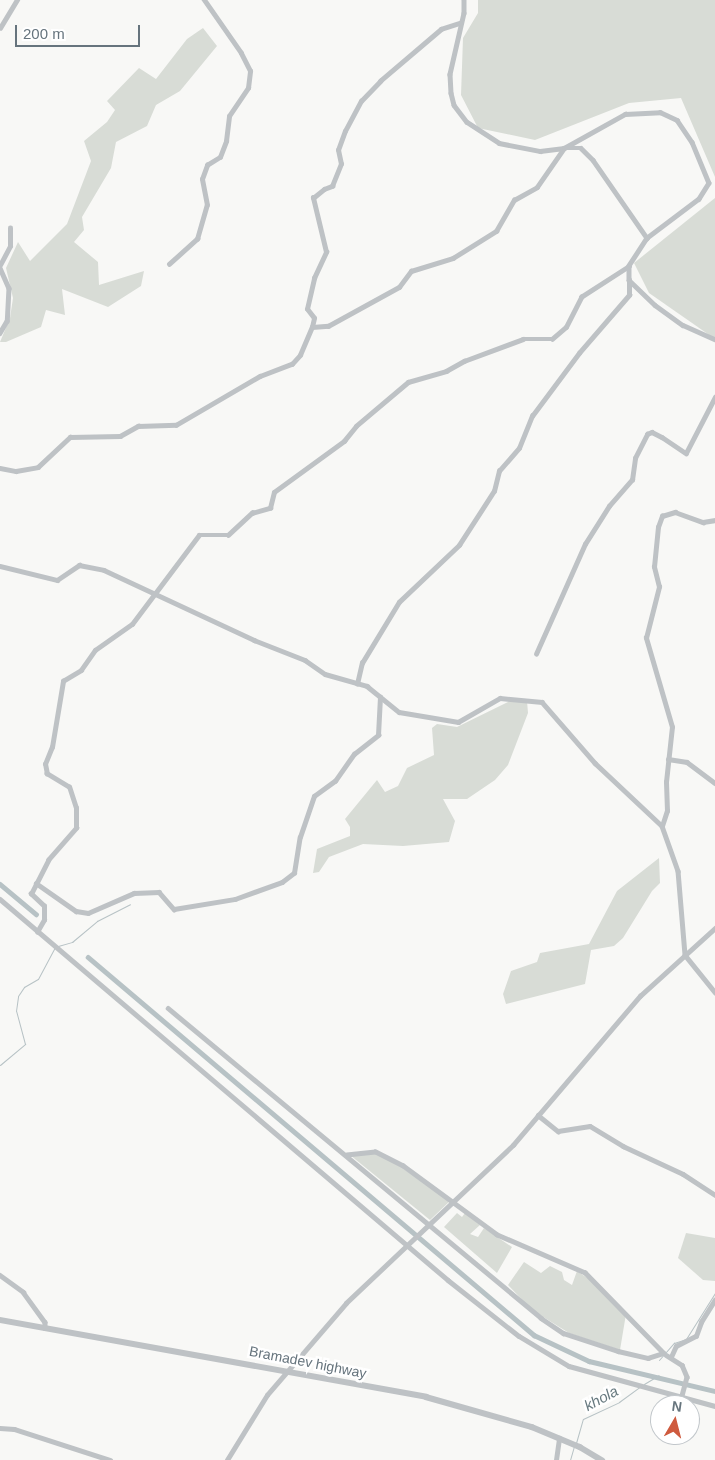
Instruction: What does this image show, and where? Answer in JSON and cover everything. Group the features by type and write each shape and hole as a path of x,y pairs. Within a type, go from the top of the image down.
{"street":[{"path":"0,28 17,0"},
{"path":"169,264 197,239 206,205 202,179 207,165 220,157 226,141 229,116 248,88 250,71 242,53 204,0"},
{"path":"464,0 450,74 454,104 467,122 499,143 540,151 580,148 593,160 647,238"},
{"path":"0,468 16,471 38,467 70,438 120,436 138,426 176,425 260,376 292,364 300,355 312,327 314,318 307,310 314,278 326,252 315,215 313,198 324,189 332,186 341,164 338,150 345,130 361,101 380,81 441,29 460,22"},
{"path":"37,932 44,920 44,906 31,894 48,860 76,828 76,808 70,787 47,774 45,764 52,747 63,681 81,670 94,650 132,624 157,595 198,534 228,535 252,513 270,508 274,492 344,441 356,426 408,382 446,371 464,361 523,339 552,339 566,327 581,296 629,266 647,238 699,199 709,183 699,156 678,120 660,112 625,114 564,148 537,187 514,200 496,231 453,258 411,272 399,287 328,326 312,327"},
{"path":"0,333 7,321 10,288 0,266 10,246 10,228"},
{"path":"357,684 362,663 399,602 450,550 459,545 494,491 499,472 519,448 532,416 579,353 629,295 629,266"},
{"path":"629,280 655,305 683,325 715,340"},
{"path":"536,654 585,544 609,506 632,480 635,458 647,434 657,434 686,453 715,397"},
{"path":"662,826 667,811 668,759 672,727 646,638 660,587 654,567 658,527 662,516 675,512 703,522 715,520"},
{"path":"0,566 57,580 79,565 104,570 305,660 325,674 367,686 399,712 448,722 458,722 500,698 542,702 595,763 662,826 678,871 686,955 715,992"},
{"path":"36,883 76,911 88,914 134,893 158,892 174,909 235,899 282,882 294,873 300,837 314,796 335,781 354,754 378,735 380,697"},
{"path":"668,759 688,762 715,782"},
{"path":"0,899 406,1243 519,1336 569,1366 678,1395"},
{"path":"227,1460 238,1438 285,1371 406,1243 413,1240 426,1225 453,1203 513,1145 640,996 715,928"},
{"path":"168,1008 347,1155 426,1225 515,1299 563,1333 648,1358 663,1353 585,1273 556,1259 521,1248 497,1235 412,1171 375,1152 347,1155"},
{"path":"538,1116 558,1131 590,1126 622,1146 683,1174 715,1195"},
{"path":"0,1274 23,1292 45,1322 45,1328"},
{"path":"671,1357 676,1346 696,1336 715,1300"},
{"name":"Bramadev highway","path":"0,1320 426,1397 532,1427 580,1447 602,1460"},
{"path":"666,1355 682,1365 687,1377 682,1395"},
{"path":"700,1401 715,1406"},
{"path":"0,1428 14,1429 110,1460"},
{"path":"556,1460 562,1439"}],"shaded area":[{"path":"478,0 715,0 715,177 681,98 629,103 535,140 478,128 461,95 463,38 478,13"},
{"path":"203,28 217,46 180,91 156,105 147,126 116,142 111,168 82,217 84,230 74,242 98,262 99,285 144,271 141,286 108,307 62,289 65,315 46,310 41,327 6,342 0,342 10,318 13,298 6,268 18,242 30,261 67,224 91,161 84,141 107,122 115,110 107,101 139,68 156,79 187,39"},
{"path":"715,198 715,339 649,293 634,263"},
{"path":"512,700 527,701 528,713 508,765 495,780 467,799 443,799 455,821 449,842 403,846 363,844 329,857 319,872 313,873 317,849 350,836 350,827 345,819 377,780 385,792 398,786 407,768 434,755 432,728 437,724 457,727"},
{"path":"659,858 660,883 652,891 623,938 614,946 591,950 585,984 506,1004 503,994 511,971 537,962 540,953 589,944 617,891"},
{"path":"375,1153 395,1163 450,1201 430,1220 350,1155"},
{"path":"457,1213 462,1217 465,1213 480,1225 470,1234 478,1237 484,1228 512,1247 497,1273 444,1227"},
{"path":"686,1233 715,1238 715,1281 703,1280 678,1258"},
{"path":"524,1262 541,1273 550,1266 562,1272 564,1280 572,1285 577,1271 595,1283 626,1314 620,1350 569,1333 532,1310 508,1285"}],"waterway":[{"path":"0,884 36,914"},
{"path":"58,946 72,942 97,921 130,904"},
{"path":"0,1065 25,1044 16,1011 18,996 24,987 38,979 55,947"},
{"path":"88,957 534,1335 589,1361 715,1391"},
{"name":"khola","path":"659,1360 674,1343 686,1339 715,1293"},
{"name":"khola","path":"644,1384 659,1375"},
{"name":"khola","path":"576,1443 583,1419 619,1402 640,1387"},
{"name":"khola","path":"570,1460 574,1446"}]}
